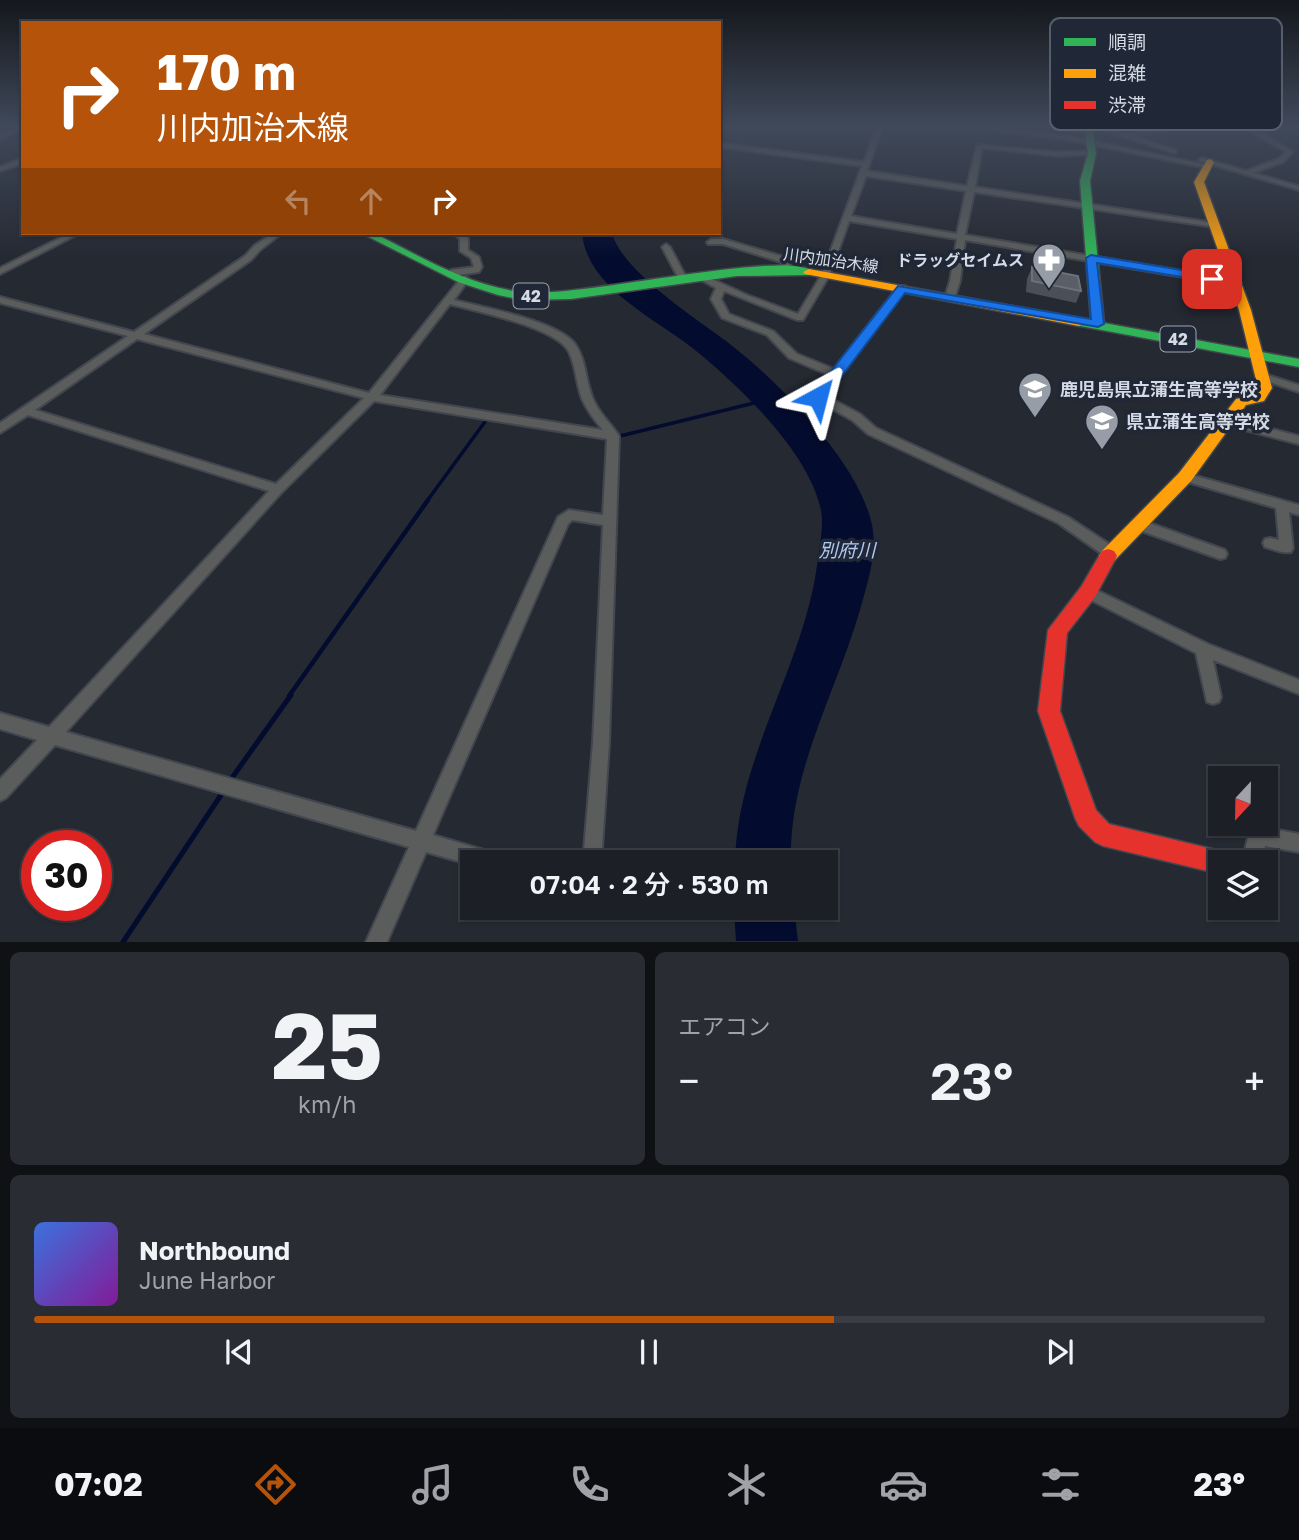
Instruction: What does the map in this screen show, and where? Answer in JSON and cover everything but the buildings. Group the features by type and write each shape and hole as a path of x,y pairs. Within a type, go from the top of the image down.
{"street":[{"path":"701,277 800,318 826,274 864,170"},
{"path":"869,170 1214,225"},
{"path":"950,298 956,281 973,170"},
{"path":"1085,170 1098,324"},
{"path":"1206,170 1199,183 1236,283 1259,355 1265,388 1259,398 1241,402 1185,477 1110,552 1088,592 1058,630 1049,711 1087,818 1103,834 1208,859"},
{"path":"1234,170 1299,188"},
{"path":"1247,173 1251,170"},
{"path":"846,218 1236,283"},
{"path":"0,271 72,235"},
{"path":"0,429 248,258 275,235"},
{"name":"川内加治木線","path":"370,235 486,288 521,296 598,292 739,272 788,270 826,274 1299,363"},
{"path":"0,792 278,489 372,397 448,302 458,276 478,267 475,257 464,251 464,238 460,235"},
{"path":"711,242 734,244 785,260 788,270"},
{"path":"666,247 683,279"},
{"path":"721,287 716,299 724,316 770,332 793,356 836,374"},
{"path":"902,288 836,374 819,391 818,397 856,417 872,430 1063,520 1110,552"},
{"path":"0,300 372,397 613,436"},
{"path":"448,302 521,321 564,337 571,345 582,374 586,397 613,436 601,743 593,850"},
{"path":"1264,377 1299,389"},
{"path":"26,411 278,489"},
{"path":"1226,421 1299,440"},
{"path":"1185,477 1299,510"},
{"path":"1270,543 1286,548 1282,504"},
{"path":"376,942 563,521 569,515 578,514 611,521"},
{"path":"1138,524 1220,554"},
{"path":"1088,592 1203,649 1299,687"},
{"path":"1203,649 1213,697"},
{"path":"0,721 460,852"},
{"path":"1255,850 1257,835 1299,843"}],"water":[{"name":"別府川","path":"582,235 613,235 618,248 644,278 726,341 791,400 834,449 864,501 872,525 872,565 852,635 806,763 797,796 791,850 736,850 747,785 811,597 822,522 814,488 789,445 736,386 684,341 628,302 597,271 587,253"},
{"path":"735,920 795,920 798,941 736,941"}],"waterway":[{"path":"616,437 754,403"},
{"path":"427,501 487,419"},
{"path":"499,421 608,439"},
{"path":"289,696 428,500"},
{"path":"229,782 291,695"},
{"path":"123,942 223,792"}],"traffic: fast":[{"path":"1088,170 1085,181 1098,324"},
{"path":"370,235 462,280 502,293 523,296 571,295 737,272 809,272"},
{"path":"1079,322 1299,363"}],"traffic: slow":[{"path":"1108,556 1185,477 1241,402 1259,398 1265,388 1245,310 1199,182 1206,170"},
{"path":"809,272 1079,322"}],"traffic: jam":[{"path":"1108,556 1088,592 1058,630 1049,711 1087,818 1103,834 1208,859"}],"place":[{"name":"ドラッグセイムス","path":"1049,290"},
{"name":"鹿児島県立蒲生高等学校","path":"1035,419"},
{"name":"県立蒲生高等学校","path":"1102,451"}],"route":[{"path":"818,397 819,391 836,374 902,288 1098,324 1091,258 1212,279"}]}
